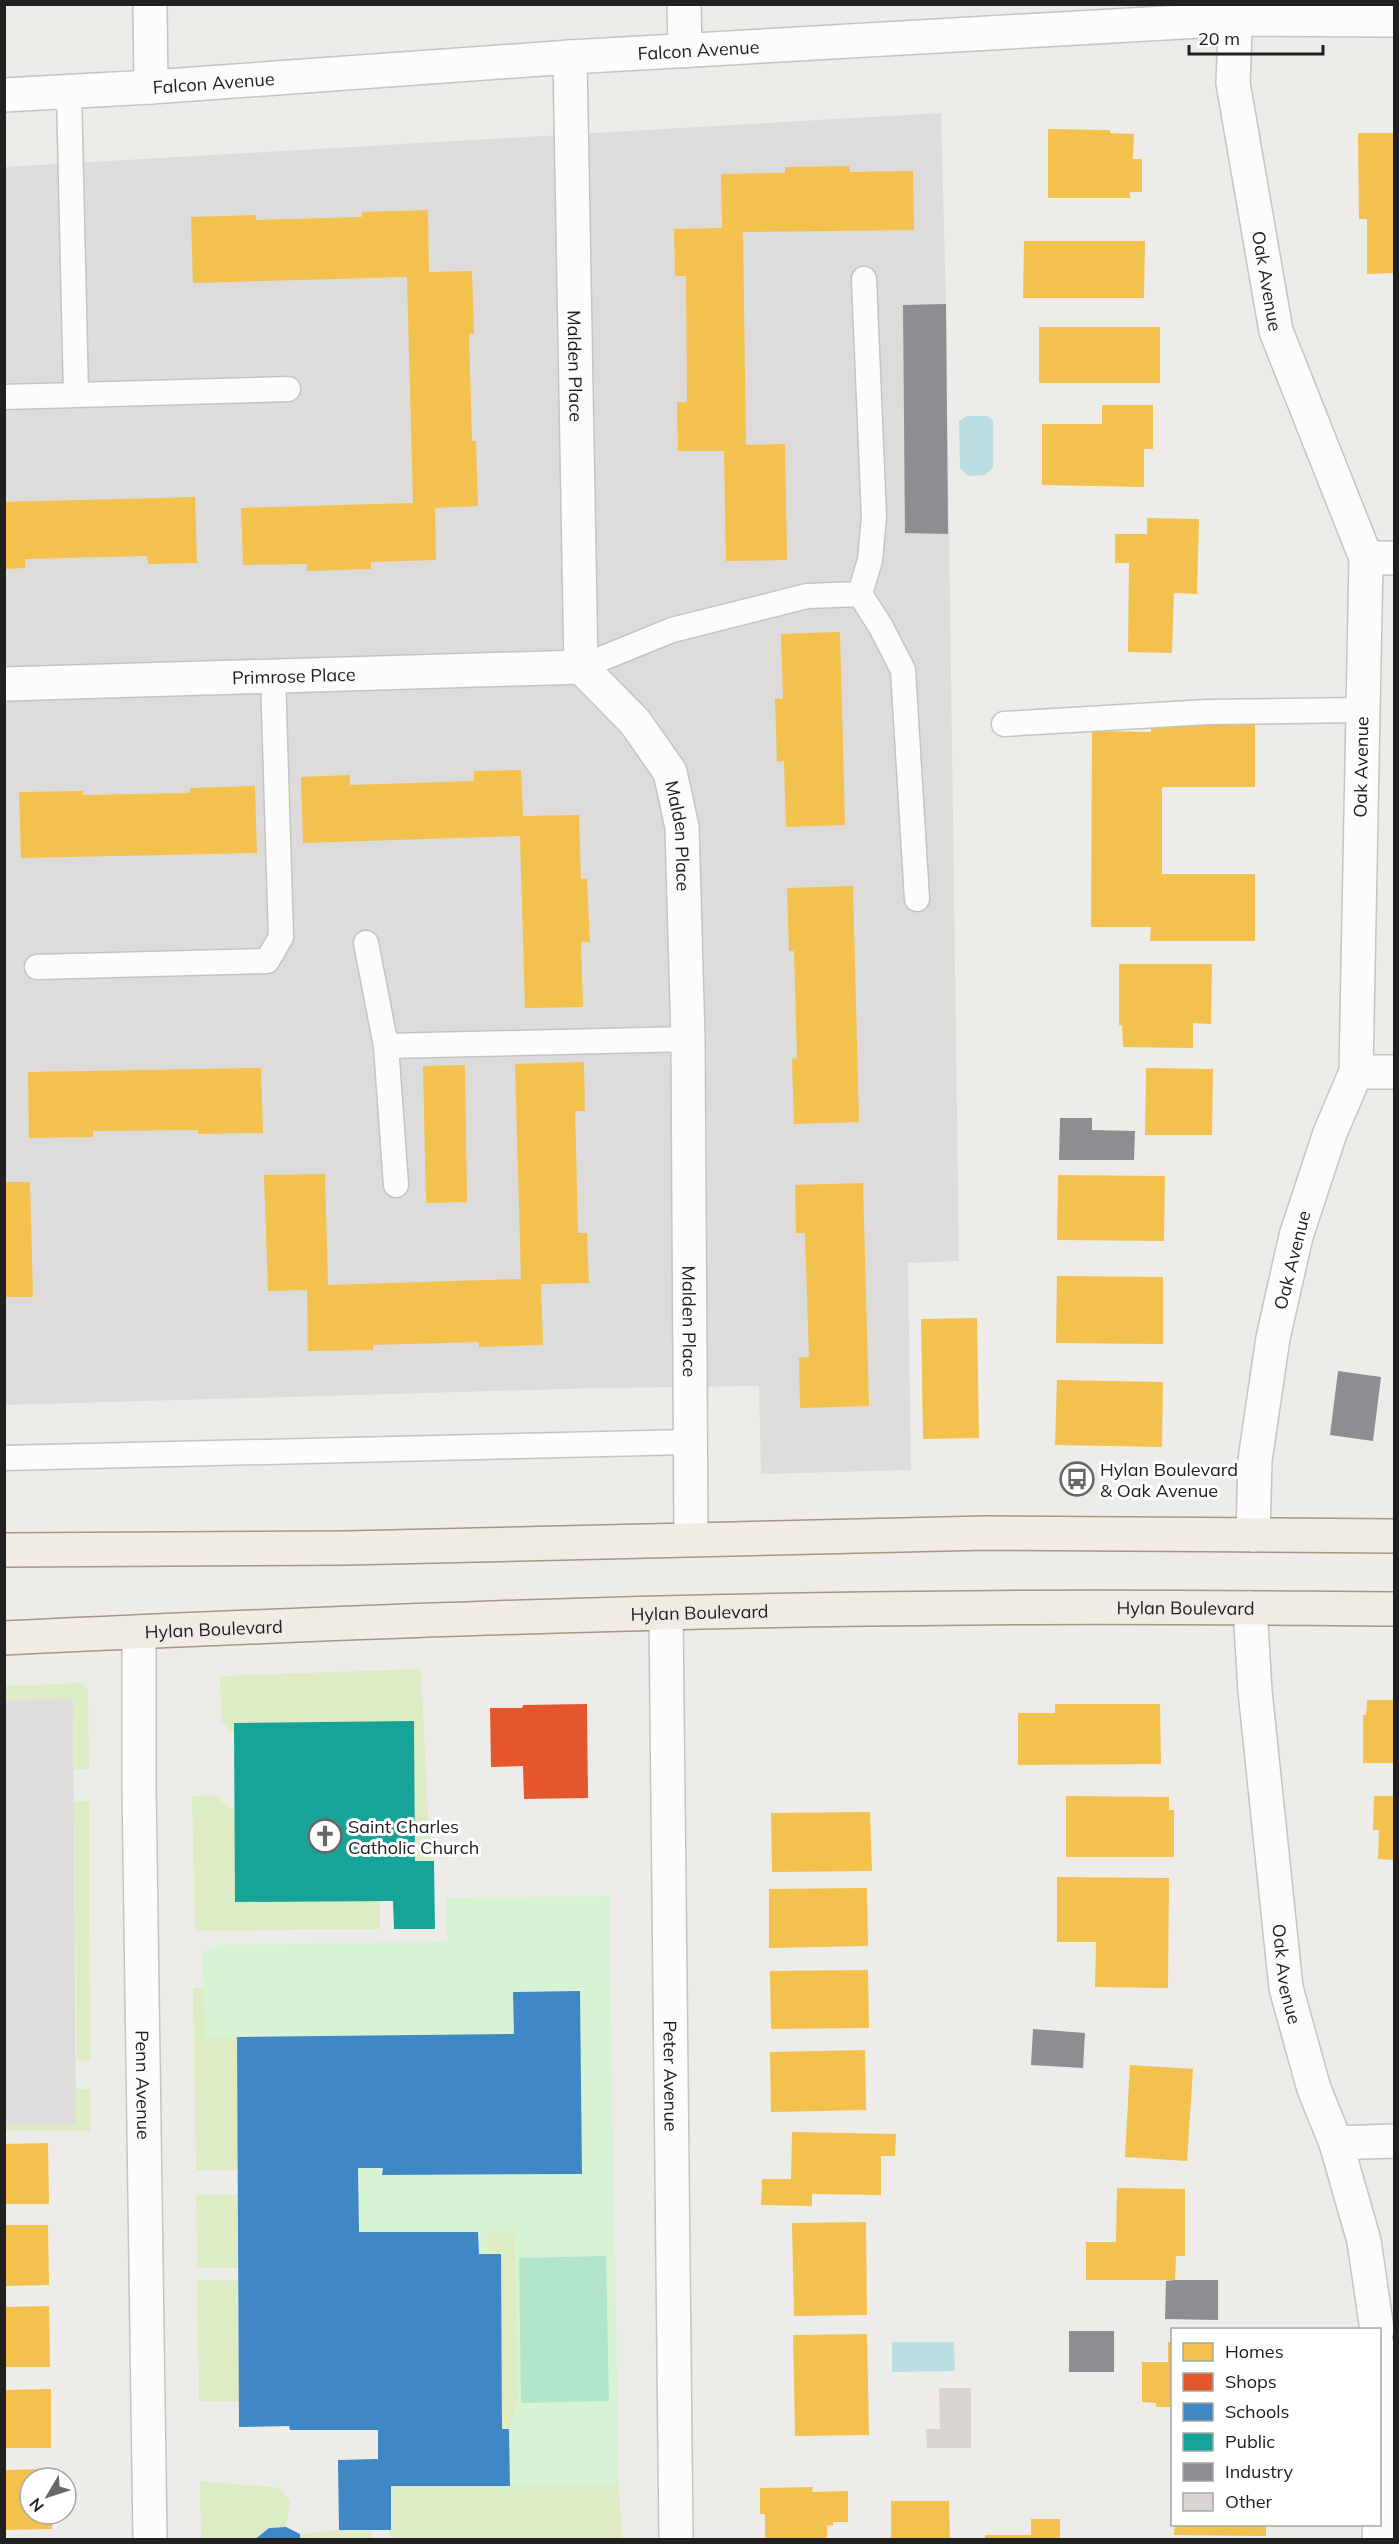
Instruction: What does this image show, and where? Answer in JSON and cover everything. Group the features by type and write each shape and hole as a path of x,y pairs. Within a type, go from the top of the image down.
{"main road":[{"path":"4,1550 347,1548 986,1533 1395,1536"},
{"name":"Hylan Boulevard","path":"4,1638 666,1614 969,1608 1395,1609"}],"street":[{"path":"150,4 151,87"},
{"path":"684,4 685,51"},
{"name":"Falcon Avenue","path":"4,95 685,51 1235,12 1395,20"},
{"name":"Oak Avenue","path":"1235,12 1233,83 1276,331 1380,558 1363,710 1356,1072 1330,1133 1293,1248 1273,1338 1255,1460 1253,1535"},
{"name":"Malden Place","path":"570,57 581,667 635,722 670,772 682,827 688,1039 691,1539"},
{"name":"Primrose Place","path":"4,684 581,667"},
{"path":"1356,1072 1395,1072"},
{"name":"Oak Avenue","path":"1250,1608 1255,1691 1286,1988 1314,2089 1336,2143 1364,2241 1377,2328"},
{"name":"Peter Avenue","path":"666,1614 676,2540"},
{"name":"Penn Avenue","path":"139,1632 139,1784 150,2540"},
{"path":"1336,2143 1395,2142"},
{"path":"1381,2388 1383,2463 1381,2502"}],"lane":[{"path":"69,92 76,395"},
{"path":"864,279 874,517 870,560 860,594 881,627 903,670 917,899"},
{"path":"4,397 288,389"},
{"path":"581,667 672,630 807,596 860,594"},
{"path":"37,967 267,962 281,937 273,676"},
{"path":"1004,724 1207,712 1363,710"},
{"path":"366,943 386,1046 396,1185"},
{"path":"386,1046 688,1039"},
{"path":"4,1458 689,1442"}],"shaded area":[{"path":"941,113 946,304 959,1261 908,1263 911,1470 761,1474 759,1386 601,1388 5,1405 5,167"},
{"path":"95,162 97,221 107,231 109,321 114,324 190,323 193,359 195,356 195,323 304,321 304,354 311,362 314,388 305,396 305,409 192,415 195,456 5,460 4,328 52,326 49,304 48,229 60,223 57,164"},
{"path":"73,1699 76,2125 5,2125 5,1700"}],"green space":[{"path":"421,1669 429,1833 434,1861 415,1861 414,1721 234,1723 234,1734 221,1721 220,1676"},
{"path":"81,1683 88,1689 89,1769 74,1770 73,1699 5,1700 4,1686"},
{"path":"213,1795 380,1901 380,1929 195,1931 192,1796"},
{"path":"89,1801 90,2061 77,2060 74,1802"},
{"path":"609,1896 619,2484 510,2486 509,2429 518,2400 515,2233 487,2233 487,2255 479,2254 478,2232 359,2232 358,2168 383,2168 383,2175 582,2174 580,1991 514,1992 514,2034 206,2037 202,1953 218,1945 447,1942 446,1898"},
{"path":"193,1988 204,1988 206,2037 237,2037 238,2170 196,2170"},
{"path":"76,2089 90,2089 90,2131 5,2131 4,2125 76,2125"},
{"path":"196,2195 238,2195 238,2268 197,2268"},
{"path":"487,2233 515,2233 518,2400 509,2429 502,2429 501,2255 487,2255"},
{"path":"606,2256 609,2401 521,2403 519,2258"},
{"path":"197,2280 238,2280 239,2401 199,2401"},
{"path":"200,2481 272,2487 282,2490 290,2502 286,2527 269,2528 254,2539 201,2539"},
{"path":"619,2484 622,2539 392,2540 388,2530 391,2529 391,2486"},
{"path":"369,2530 375,2539 300,2539 300,2534"}],"water":[{"path":"967,416 987,416 993,421 993,468 985,475 968,476 960,468 959,421"},
{"path":"892,2342 954,2342 955,2371 892,2372"}],"building: Homes":[{"path":"1048,129 1110,130 1110,133 1134,134 1133,159 1142,159 1142,192 1130,192 1130,198 1048,198"},
{"path":"1358,133 1394,133 1394,273 1367,274 1367,219 1359,219"},
{"path":"849,166 850,172 913,171 914,230 743,232 746,445 785,444 787,560 726,561 724,451 678,451 677,402 687,402 686,276 675,276 674,229 722,228 721,174 785,173 785,167"},
{"path":"428,210 429,272 472,271 474,334 469,334 472,441 476,441 478,506 435,508 436,560 371,562 371,569 307,571 307,564 243,565 241,508 413,503 407,277 193,283 191,217 256,215 256,220 362,217 362,212"},
{"path":"1024,241 1145,241 1144,298 1023,298"},
{"path":"1039,327 1160,327 1160,383 1039,383"},
{"path":"1102,405 1153,405 1153,449 1144,449 1144,487 1042,485 1042,424 1102,424"},
{"path":"195,497 197,563 148,564 147,556 25,559 25,568 4,569 4,502"},
{"path":"1147,518 1199,519 1197,594 1174,593 1172,653 1128,652 1129,563 1115,563 1115,534 1147,534"},
{"path":"840,632 845,825 786,827 784,761 777,762 775,698 783,699 781,634"},
{"path":"1151,718 1255,719 1255,787 1162,787 1162,874 1255,874 1255,941 1150,941 1151,927 1091,927 1092,731 1151,732"},
{"path":"521,770 523,816 579,815 581,879 587,879 590,942 581,942 583,1007 525,1008 520,836 303,843 301,777 350,775 350,785 413,783 474,781 474,771"},
{"path":"255,786 257,853 21,858 19,792 83,791 83,795 190,793 190,788"},
{"path":"853,886 859,1122 794,1124 792,1059 797,1058 794,951 789,951 787,888"},
{"path":"1119,964 1212,964 1211,1024 1193,1023 1193,1048 1123,1047 1122,1025 1119,1025"},
{"path":"584,1062 585,1111 575,1111 578,1233 587,1233 589,1283 541,1284 543,1345 479,1347 479,1342 373,1345 373,1350 308,1351 307,1290 268,1291 264,1175 325,1174 328,1285 521,1279 515,1064"},
{"path":"465,1065 467,1202 426,1203 423,1066"},
{"path":"261,1068 263,1133 198,1134 198,1130 93,1131 93,1137 29,1138 28,1072"},
{"path":"1146,1068 1213,1069 1212,1135 1145,1135"},
{"path":"1058,1175 1165,1176 1164,1241 1057,1240"},
{"path":"4,1182 30,1182 33,1297 4,1297"},
{"path":"863,1183 869,1406 800,1408 799,1358 809,1357 805,1233 796,1233 795,1185"},
{"path":"1057,1276 1163,1277 1163,1344 1056,1343"},
{"path":"977,1318 979,1438 923,1439 921,1319"},
{"path":"1057,1380 1163,1382 1162,1447 1055,1445"},
{"path":"1367,1700 1394,1700 1394,1763 1363,1763 1363,1715 1366,1715"},
{"path":"1055,1704 1160,1704 1161,1764 1018,1765 1018,1713 1055,1713"},
{"path":"1066,1796 1169,1797 1169,1810 1174,1810 1174,1857 1066,1857"},
{"path":"1374,1796 1394,1796 1394,1860 1378,1859 1379,1830 1373,1830"},
{"path":"870,1812 872,1871 772,1872 771,1813"},
{"path":"1057,1877 1169,1878 1168,1988 1095,1987 1096,1942 1057,1942"},
{"path":"867,1888 868,1946 769,1948 769,1889"},
{"path":"868,1970 869,2028 771,2029 770,1971"},
{"path":"865,2050 866,2110 771,2112 770,2052"},
{"path":"1130,2065 1193,2069 1187,2161 1125,2157"},
{"path":"792,2132 896,2134 895,2156 881,2156 881,2195 812,2194 812,2206 761,2205 762,2179 791,2179"},
{"path":"48,2143 49,2204 4,2204 4,2144"},
{"path":"1117,2188 1185,2189 1185,2256 1176,2256 1175,2280 1086,2280 1086,2242 1116,2242"},
{"path":"866,2222 867,2315 794,2316 792,2223"},
{"path":"4,2225 48,2225 49,2285 4,2286"},
{"path":"49,2306 50,2367 4,2367 4,2307"},
{"path":"867,2334 869,2435 795,2436 793,2335"},
{"path":"1168,2342 1171,2342 1171,2407 1156,2407 1156,2403 1142,2402 1142,2362 1168,2362"},
{"path":"51,2389 51,2448 4,2448 4,2390"},
{"path":"4,2470 18,2470 18,2526 52,2526 52,2529 4,2530"},
{"path":"813,2487 812,2492 848,2491 848,2522 833,2522 833,2525 827,2526 827,2540 765,2540 765,2514 760,2514 760,2488"},
{"path":"891,2501 949,2501 950,2540 891,2540"},
{"path":"1031,2519 1060,2519 1060,2540 985,2540 985,2535 1031,2535"},
{"path":"1175,2526 1266,2526 1266,2536 1174,2535"}],"building: Shops":[{"path":"587,1704 588,1798 524,1799 523,1766 491,1767 490,1708"}],"building: Schools":[{"path":"580,1991 582,2174 382,2175 383,2168 358,2168 359,2232 478,2232 479,2254 501,2254 502,2429 509,2429 510,2486 391,2486 391,2530 339,2530 338,2460 378,2459 378,2430 290,2430 289,2426 239,2427 237,2037 514,2034 513,1992"},
{"path":"286,2527 300,2534 300,2540 254,2540 269,2528"}],"building: Public":[{"name":"Saint Charles Catholic Church","path":"414,1721 415,1861 434,1861 435,1929 394,1929 393,1901 235,1902 234,1723"}],"building: Industry":[{"path":"946,304 948,534 905,533 903,305"},
{"path":"1060,1118 1092,1118 1092,1130 1135,1131 1134,1160 1059,1160"},
{"path":"1338,1371 1381,1377 1373,1441 1330,1435"},
{"path":"1033,2029 1085,2033 1083,2068 1031,2065"},
{"path":"1218,2280 1218,2320 1165,2319 1166,2281"},
{"path":"1069,2331 1114,2331 1114,2372 1069,2372"}],"building: Other":[{"path":"939,2388 971,2388 971,2448 927,2448 926,2429 940,2429"}],"place":[{"name":"Hylan Boulevard & Oak Avenue","path":"1077,1479"},
{"name":"Saint Charles Catholic Church","path":"325,1836"}]}
